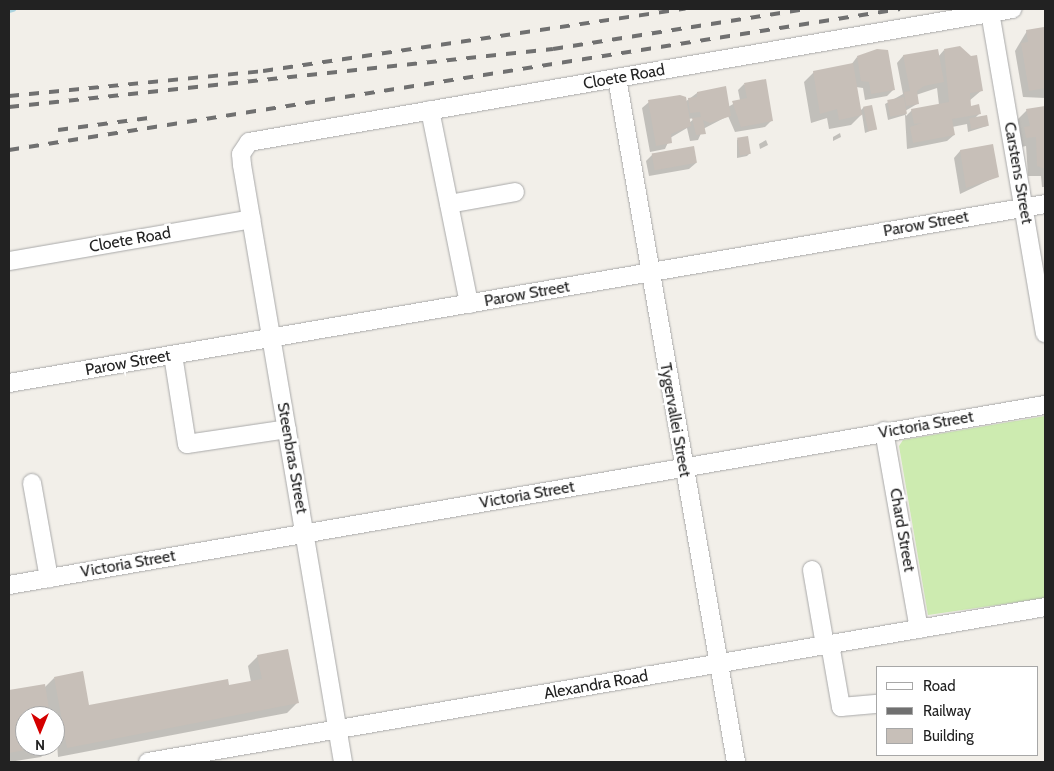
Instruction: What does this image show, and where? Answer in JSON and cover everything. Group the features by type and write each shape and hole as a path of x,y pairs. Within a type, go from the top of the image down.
{"street":[{"name":"Cloete Road","path":"241,154 256,140 1013,9"},
{"name":"Carstens Street","path":"990,12 1045,333"},
{"name":"Tygervallei Street","path":"617,78 736,762"},
{"path":"430,110 469,304"},
{"name":"Steenbras Street","path":"241,154 343,762"},
{"path":"449,204 515,192"},
{"name":"Parow Street","path":"9,383 1045,204"},
{"name":"Cloete Road","path":"9,261 251,219"},
{"path":"173,355 187,444 287,429"},
{"name":"Victoria Street","path":"9,585 1045,404"},
{"name":"Chard Street","path":"884,431 919,629"},
{"path":"32,483 49,578"},
{"path":"812,570 841,707 876,704"},
{"name":"Alexandra Road","path":"148,762 1045,607"}],"green space":[{"path":"1045,416 1045,598 928,615 899,446 903,440"}],"building":[{"path":"1044,27 1045,88 1029,91 1021,43 1028,42 1026,30"},
{"path":"960,46 971,56 977,55 983,91 970,93 971,106 979,104 981,114 952,119 955,135 913,143 910,127 922,123 914,124 911,109 949,102 944,49"},
{"path":"877,49 888,50 895,90 871,94 869,82 861,81 857,56"},
{"path":"938,49 944,82 924,86 917,91 919,104 906,106 904,92 910,91 903,55"},
{"path":"853,63 862,115 839,120 837,109 820,114 813,71"},
{"path":"766,79 773,121 741,127 732,101 747,98 744,83"},
{"path":"726,86 731,116 710,123 703,120 706,134 696,135 692,118 701,117 700,112 690,113 688,98 697,97 697,92"},
{"path":"680,95 686,97 691,126 671,134 672,143 656,146 648,100"},
{"path":"904,97 907,114 890,117 887,100"},
{"path":"872,105 877,129 868,131 863,107"},
{"path":"1045,106 1045,168 1042,168 1037,166 1036,137 1026,138 1024,127 1030,126 1026,109"},
{"path":"987,115 989,126 971,129 969,118"},
{"path":"748,136 751,154 740,155 737,138"},
{"path":"993,144 999,177 966,188 960,150"},
{"path":"694,146 697,163 655,170 652,153"},
{"path":"288,649 299,703 67,748 65,706 59,706 54,677 83,671 89,705 228,679 229,685 262,679 257,655"},
{"path":"45,684 48,706 15,706 15,752 9,753 9,690"}],"waterway":[{"path":"9,10 13,9"}],"railway":[{"path":"9,96 263,71 685,9"},
{"path":"9,107 553,49 806,9"},
{"path":"9,150 900,9"},
{"path":"58,130 156,117"}]}
